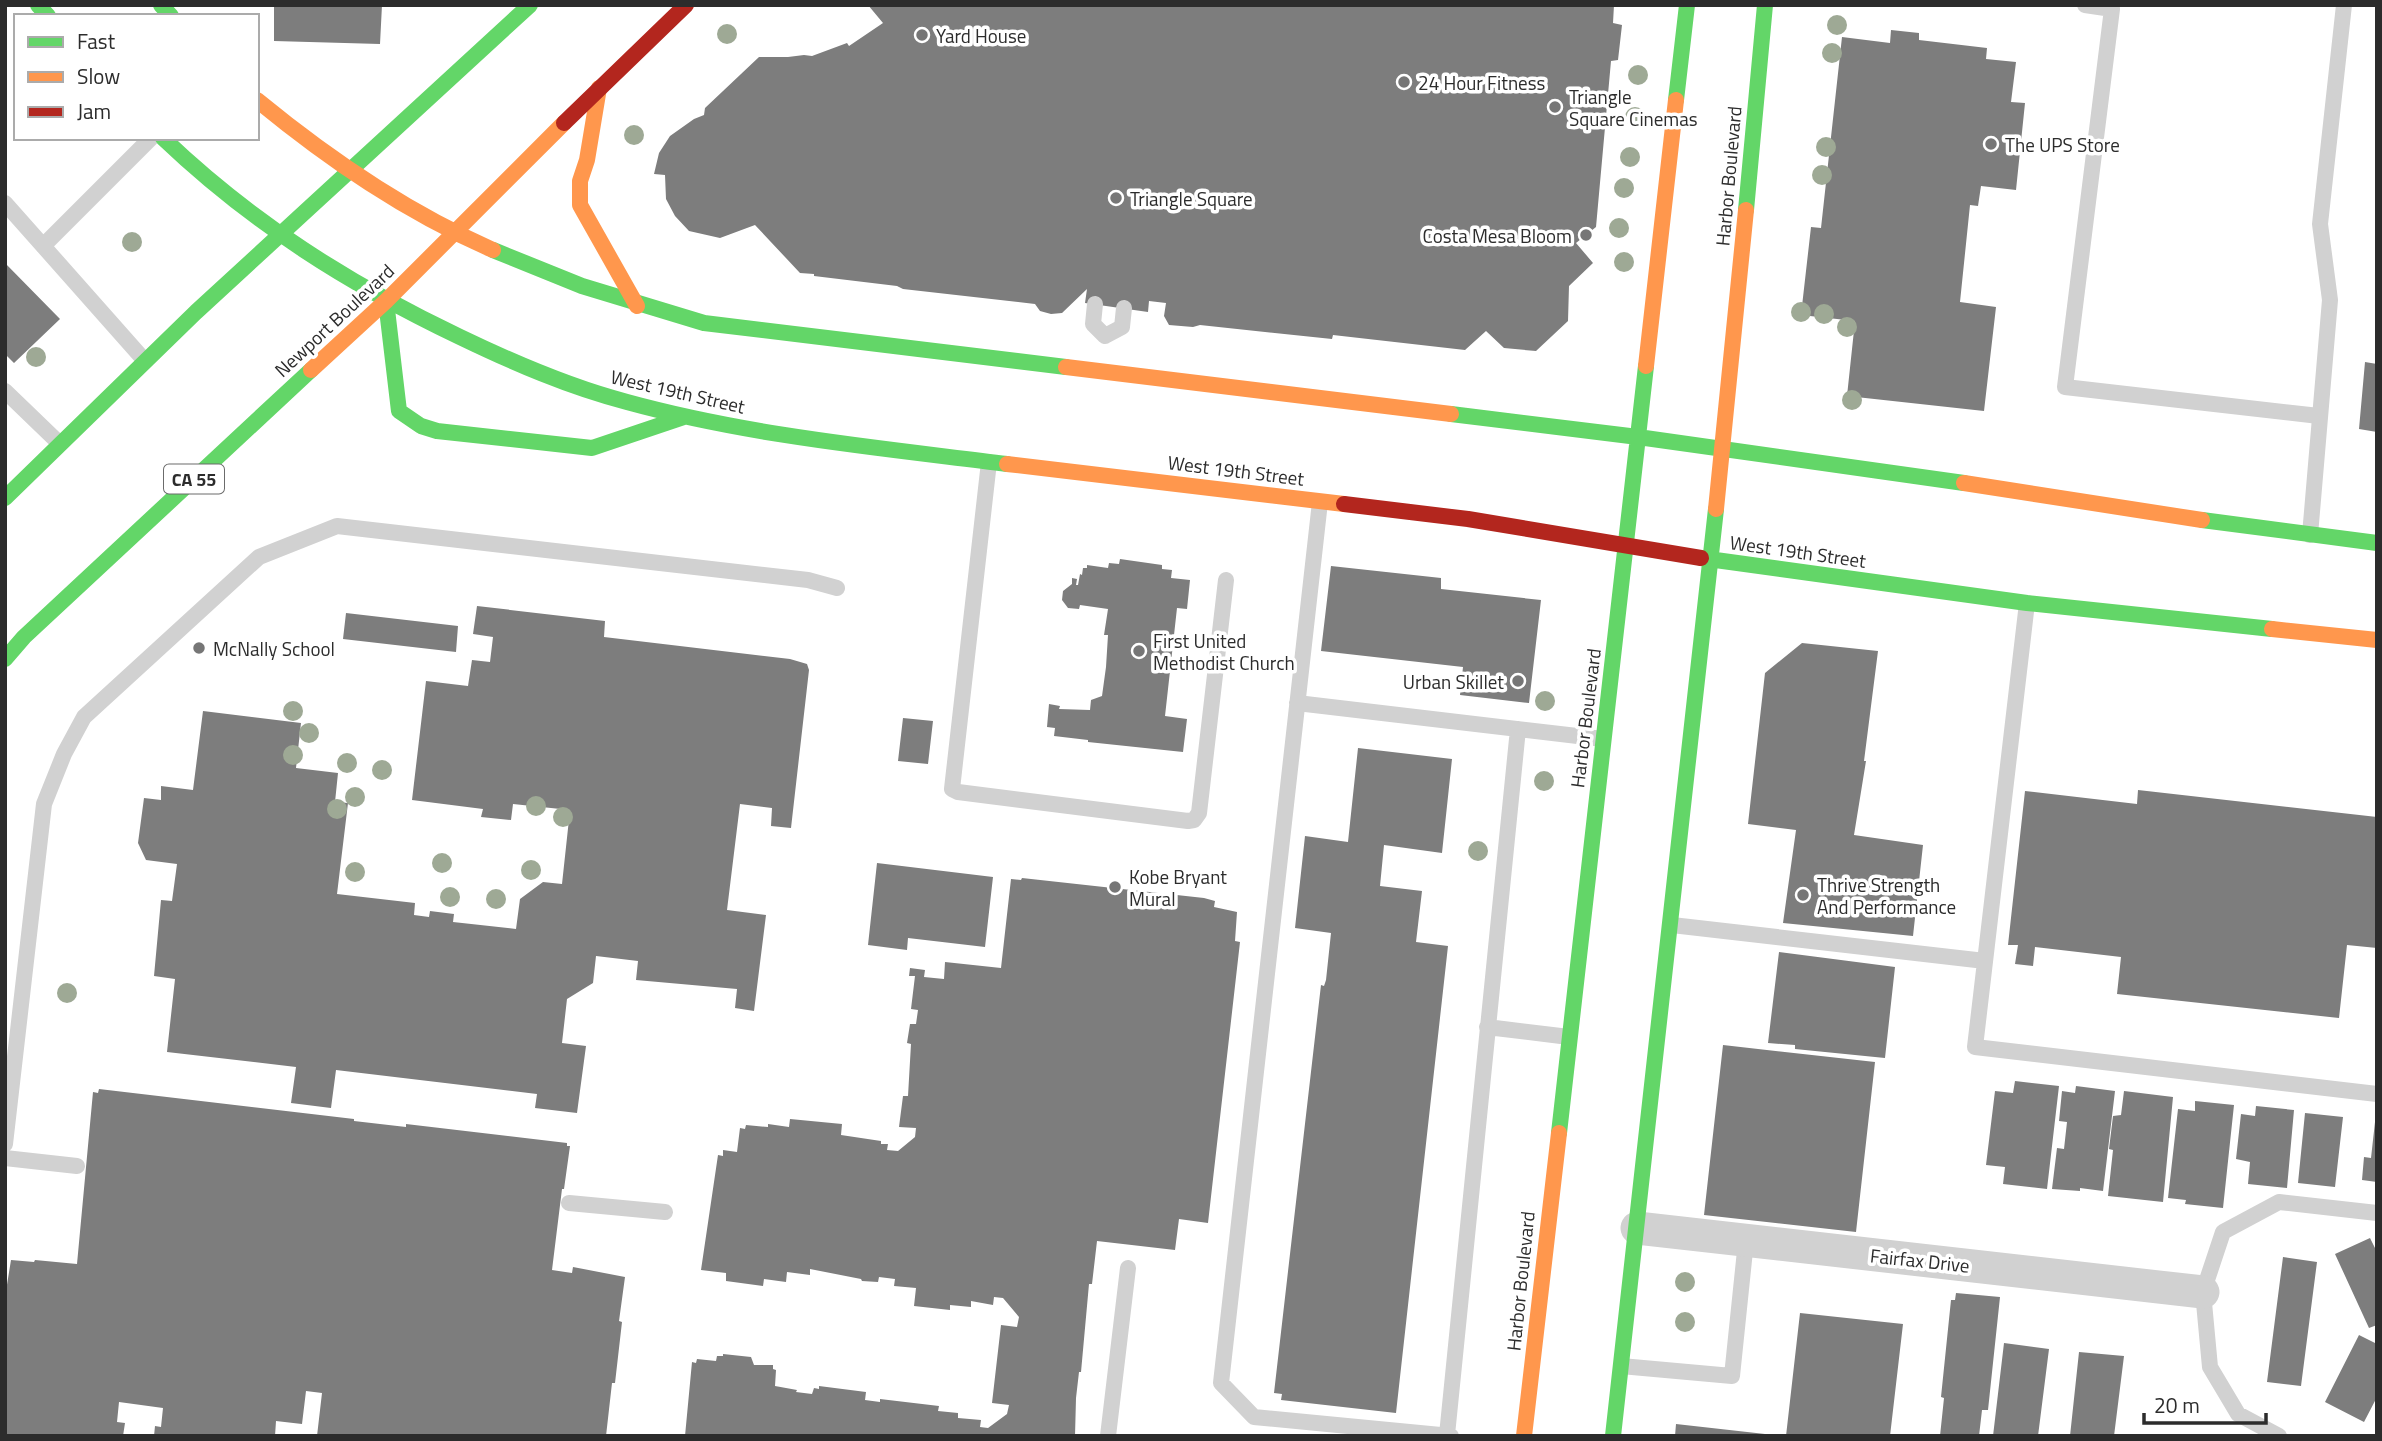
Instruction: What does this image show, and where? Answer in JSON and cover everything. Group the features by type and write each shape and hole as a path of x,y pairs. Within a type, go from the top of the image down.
{"main road":[{"path":"6,496 278,237 530,5"},
{"name":"Newport Boulevard","path":"5,659 23,637 386,301 685,5"},
{"name":"Harbor Boulevard","path":"1524,1436 1687,5"},
{"name":"Harbor Boulevard","path":"1613,1436 1723,449 1765,5"},
{"path":"599,88 587,160 580,181 580,205 637,306"},
{"path":"259,102 293,132 350,173 453,234 514,262 591,291 704,323 1103,354 1638,437 2377,543"},
{"name":"West 19th Street","path":"165,140 225,197 278,237 386,301 532,371 596,394 684,417 764,432 989,462 1468,519 1711,560 2026,603 2377,640"},
{"path":"386,301 399,411 421,426 438,431 592,448 684,417"}],"street":[{"name":"Fairfax Drive","path":"1637,1228 2203,1292"}],"lane":[{"path":"2085,5 2112,9 2064,387 2319,416"},
{"path":"2310,535 2330,300 2320,224 2344,5"},
{"path":"43,246 149,140"},
{"path":"5,203 146,361"},
{"path":"1095,304 1093,324 1103,354"},
{"path":"1103,354 1122,327 1124,309"},
{"path":"5,391 60,444"},
{"path":"989,462 952,789 958,792 1195,820 1199,813 1226,580"},
{"path":"1320,502 1221,1383 1254,1417 1449,1435 1518,729"},
{"path":"5,1144 44,804 64,754 84,717 259,557 337,526 808,580 837,588"},
{"path":"2026,603 1975,1047 2377,1094"},
{"path":"1297,703 1604,739"},
{"path":"1672,925 1985,961"},
{"path":"1487,1027 1569,1037"},
{"path":"5,1158 77,1166"},
{"path":"2279,1436 2238,1414 2210,1367 2203,1292 2223,1232 2279,1202 2377,1213"},
{"path":"569,1203 666,1212"},
{"path":"1621,1366 1732,1376 1746,1241"},
{"path":"1108,1436 1128,1268"}],"building":[{"path":"274,5 382,5 380,44 274,41"},
{"name":"Triangle Square","path":"868,5 1614,5 1613,23 1622,25 1618,60 1611,61 1596,227 1576,243 1593,263 1569,286 1568,321 1536,351 1504,348 1486,331 1465,350 1333,335 1332,339 1200,325 1169,325 1164,316 1166,303 1149,301 1148,312 1085,303 1087,289 1062,313 1051,314 1040,311 1035,304 903,289 800,273 755,225 720,238 689,231 675,216 666,199 665,175 654,174 659,153 670,136 704,115 705,108 759,57 812,56 847,43 849,46 883,23"},
{"path":"1891,30 1919,33 1919,40 1987,48 1986,59 2016,62 2011,102 2025,103 2016,190 1981,186 1978,206 1970,205 1960,302 1996,307 1984,411 1847,396 1855,321 1801,315 1811,227 1821,228 1842,37 1890,43"},
{"path":"5,263 60,319 14,363 5,354"},
{"path":"2365,362 2377,364 2377,432 2359,429"},
{"name":"First United Methodist Church","path":"1120,559 1162,565 1162,569 1172,570 1171,578 1190,580 1187,609 1177,608 1165,716 1187,719 1183,752 1054,736 1055,728 1047,727 1049,704 1060,706 1059,709 1090,710 1091,700 1102,696 1106,667 1108,635 1104,635 1108,609 1080,605 1079,609 1068,608 1062,600 1063,591 1072,584 1072,578 1077,579 1078,585 1080,574 1082,575 1083,568 1087,568 1087,565 1108,568 1109,563 1119,564"},
{"path":"1331,566 1441,578 1441,589 1541,600 1529,703 1460,695 1463,667 1321,651"},
{"path":"477,606 605,621 604,637 790,659 807,664 809,670 791,828 771,826 772,808 740,804 727,910 766,915 754,1011 735,1008 737,989 636,980 638,961 596,956 593,983 567,999 562,1043 586,1046 577,1113 535,1108 537,1094 336,1070 331,1108 291,1103 296,1067 167,1052 175,979 154,976 161,900 172,901 177,864 146,860 138,843 144,798 161,800 161,786 193,790 203,711 301,723 296,768 338,773 335,802 348,803 337,894 415,903 414,915 429,917 430,911 454,914 453,922 516,929 520,899 543,882 562,884 570,810 513,804 511,820 481,817 483,809 412,800 426,681 468,686 472,660 490,662 493,637 473,634"},
{"path":"346,613 458,626 456,652 343,639"},
{"path":"1802,643 1878,651 1866,761 1854,835 1923,845 1913,936 1783,923 1796,830 1748,824 1765,673"},
{"path":"903,718 933,721 928,764 898,761"},
{"path":"1358,748 1452,759 1442,853 1384,845 1380,886 1422,891 1416,942 1448,946 1396,1413 1281,1400 1282,1394 1274,1393 1321,985 1324,986 1326,980 1331,933 1295,928 1305,836 1348,842"},
{"path":"2138,790 2377,817 2377,948 2347,945 2339,1018 2117,994 2121,957 2035,947 2033,966 2015,964 2018,945 2008,945 2025,791 2137,804"},
{"path":"877,863 993,877 985,947 908,938 907,950 868,945"},
{"path":"1011,879 1204,898 1215,901 1214,907 1237,912 1235,941 1240,942 1208,1223 1179,1219 1175,1250 1097,1241 1092,1284 1089,1284 1076,1398 1075,1436 685,1436 692,1362 696,1363 697,1359 716,1361 717,1356 723,1354 751,1357 754,1365 773,1365 776,1370 775,1386 797,1390 796,1392 812,1394 814,1388 819,1389 819,1386 866,1392 865,1400 880,1402 880,1399 939,1406 938,1411 958,1413 958,1418 981,1420 980,1427 988,1428 1007,1414 1009,1405 992,1403 1001,1325 1017,1327 1019,1317 1003,1298 994,1297 993,1305 971,1301 971,1307 950,1305 950,1310 914,1306 916,1288 894,1286 895,1279 879,1277 878,1282 862,1281 810,1269 810,1275 787,1272 786,1282 764,1279 763,1286 726,1281 726,1273 701,1270 718,1155 723,1156 723,1150 737,1152 740,1128 745,1129 746,1125 768,1127 768,1124 789,1127 790,1119 842,1124 841,1135 881,1141 881,1144 888,1144 887,1150 898,1151 915,1137 916,1128 899,1127 903,1096 908,1096 911,1044 907,1043 910,1024 916,1024 918,1010 911,1009 915,976 909,976 910,968 925,970 924,977 944,979 945,962 1001,968"},
{"path":"1779,952 1895,967 1885,1058 1795,1049 1795,1045 1768,1043"},
{"path":"1723,1045 1875,1062 1856,1232 1704,1215"},
{"path":"2015,1081 2059,1086 2047,1189 2003,1184 2005,1167 1986,1165 1995,1091 2013,1093"},
{"path":"2076,1086 2115,1091 2103,1191 2052,1189 2057,1148 2064,1149 2067,1122 2059,1121 2062,1091 2075,1093"},
{"path":"99,1089 406,1127 406,1124 567,1143 567,1146 570,1146 552,1270 572,1273 573,1267 625,1277 615,1383 612,1383 606,1436 317,1436 322,1393 306,1391 302,1424 276,1421 275,1436 154,1436 155,1426 161,1427 163,1408 119,1402 117,1422 125,1423 123,1436 5,1436 5,1297 11,1260 77,1264 93,1092 98,1093"},
{"path":"2124,1091 2173,1097 2163,1202 2108,1196 2113,1150 2109,1149 2113,1116 2121,1115"},
{"path":"2195,1101 2234,1105 2223,1208 2185,1204 2186,1200 2168,1198 2178,1109 2195,1111"},
{"path":"2256,1106 2294,1110 2287,1188 2248,1184 2250,1162 2236,1159 2241,1114 2255,1116"},
{"path":"2305,1113 2343,1117 2335,1187 2298,1183"},
{"path":"2375,1122 2377,1182 2362,1180 2364,1157 2371,1158"},
{"path":"2370,1238 2377,1252 2377,1325 2369,1328 2335,1254"},
{"path":"2283,1257 2317,1262 2301,1386 2267,1382"},
{"path":"1956,1293 2000,1297 1988,1410 1982,1410 1979,1436 1940,1436 1944,1398 1941,1397 1951,1300 1955,1300"},
{"path":"1800,1313 1903,1324 1890,1436 1786,1436"},
{"path":"2359,1335 2377,1344 2377,1397 2364,1422 2325,1402"},
{"path":"2004,1343 2049,1349 2038,1436 1993,1436"},
{"path":"2079,1352 2124,1356 2114,1436 2070,1436"},
{"path":"1676,1424 1765,1434 1765,1436 1675,1436"}],"traffic: fast":[{"path":"38,5 46,14"},
{"path":"161,5 169,14"},
{"path":"5,498 196,312 530,5"},
{"path":"1676,100 1687,5"},
{"path":"1746,210 1765,5"},
{"path":"165,140 231,198 303,250 419,317 542,374 605,396 721,424 816,440 1007,464"},
{"path":"493,250 582,286 704,323 1066,367"},
{"path":"386,301 399,411 421,426 437,431 592,448 684,417"},
{"path":"1559,1133 1646,366"},
{"path":"5,659 24,637 311,370"},
{"path":"1451,414 1638,437 1964,483"},
{"path":"1613,1436 1716,509"},
{"path":"2202,520 2377,543"},
{"path":"1701,558 2027,603 2272,629"}],"traffic: slow":[{"path":"599,88 587,160 580,181 580,205 637,306"},
{"path":"1646,366 1676,100"},
{"path":"259,102 341,164 399,202 493,250"},
{"path":"311,370 386,301 564,123"},
{"path":"1716,509 1746,210"},
{"path":"1066,367 1451,414"},
{"path":"1007,464 1344,504"},
{"path":"1964,483 2202,520"},
{"path":"2272,629 2377,640"},
{"path":"1524,1436 1559,1133"}],"traffic: jam":[{"path":"564,123 686,5"},
{"path":"1344,504 1468,519 1701,558"}],"place":[{"name":"Yard House","path":"922,35"},
{"name":"24 Hour Fitness","path":"1404,82"},
{"name":"Triangle Square Cinemas","path":"1555,107"},
{"name":"The UPS Store","path":"1991,144"},
{"name":"Triangle Square","path":"1116,198"},
{"name":"Costa Mesa Bloom","path":"1586,235"},
{"name":"McNally School","path":"199,648"},
{"name":"First United Methodist Church","path":"1139,651"},
{"name":"Urban Skillet","path":"1518,681"},
{"name":"Kobe Bryant Mural","path":"1115,887"},
{"name":"Thrive Strength And Performance","path":"1803,895"}]}
